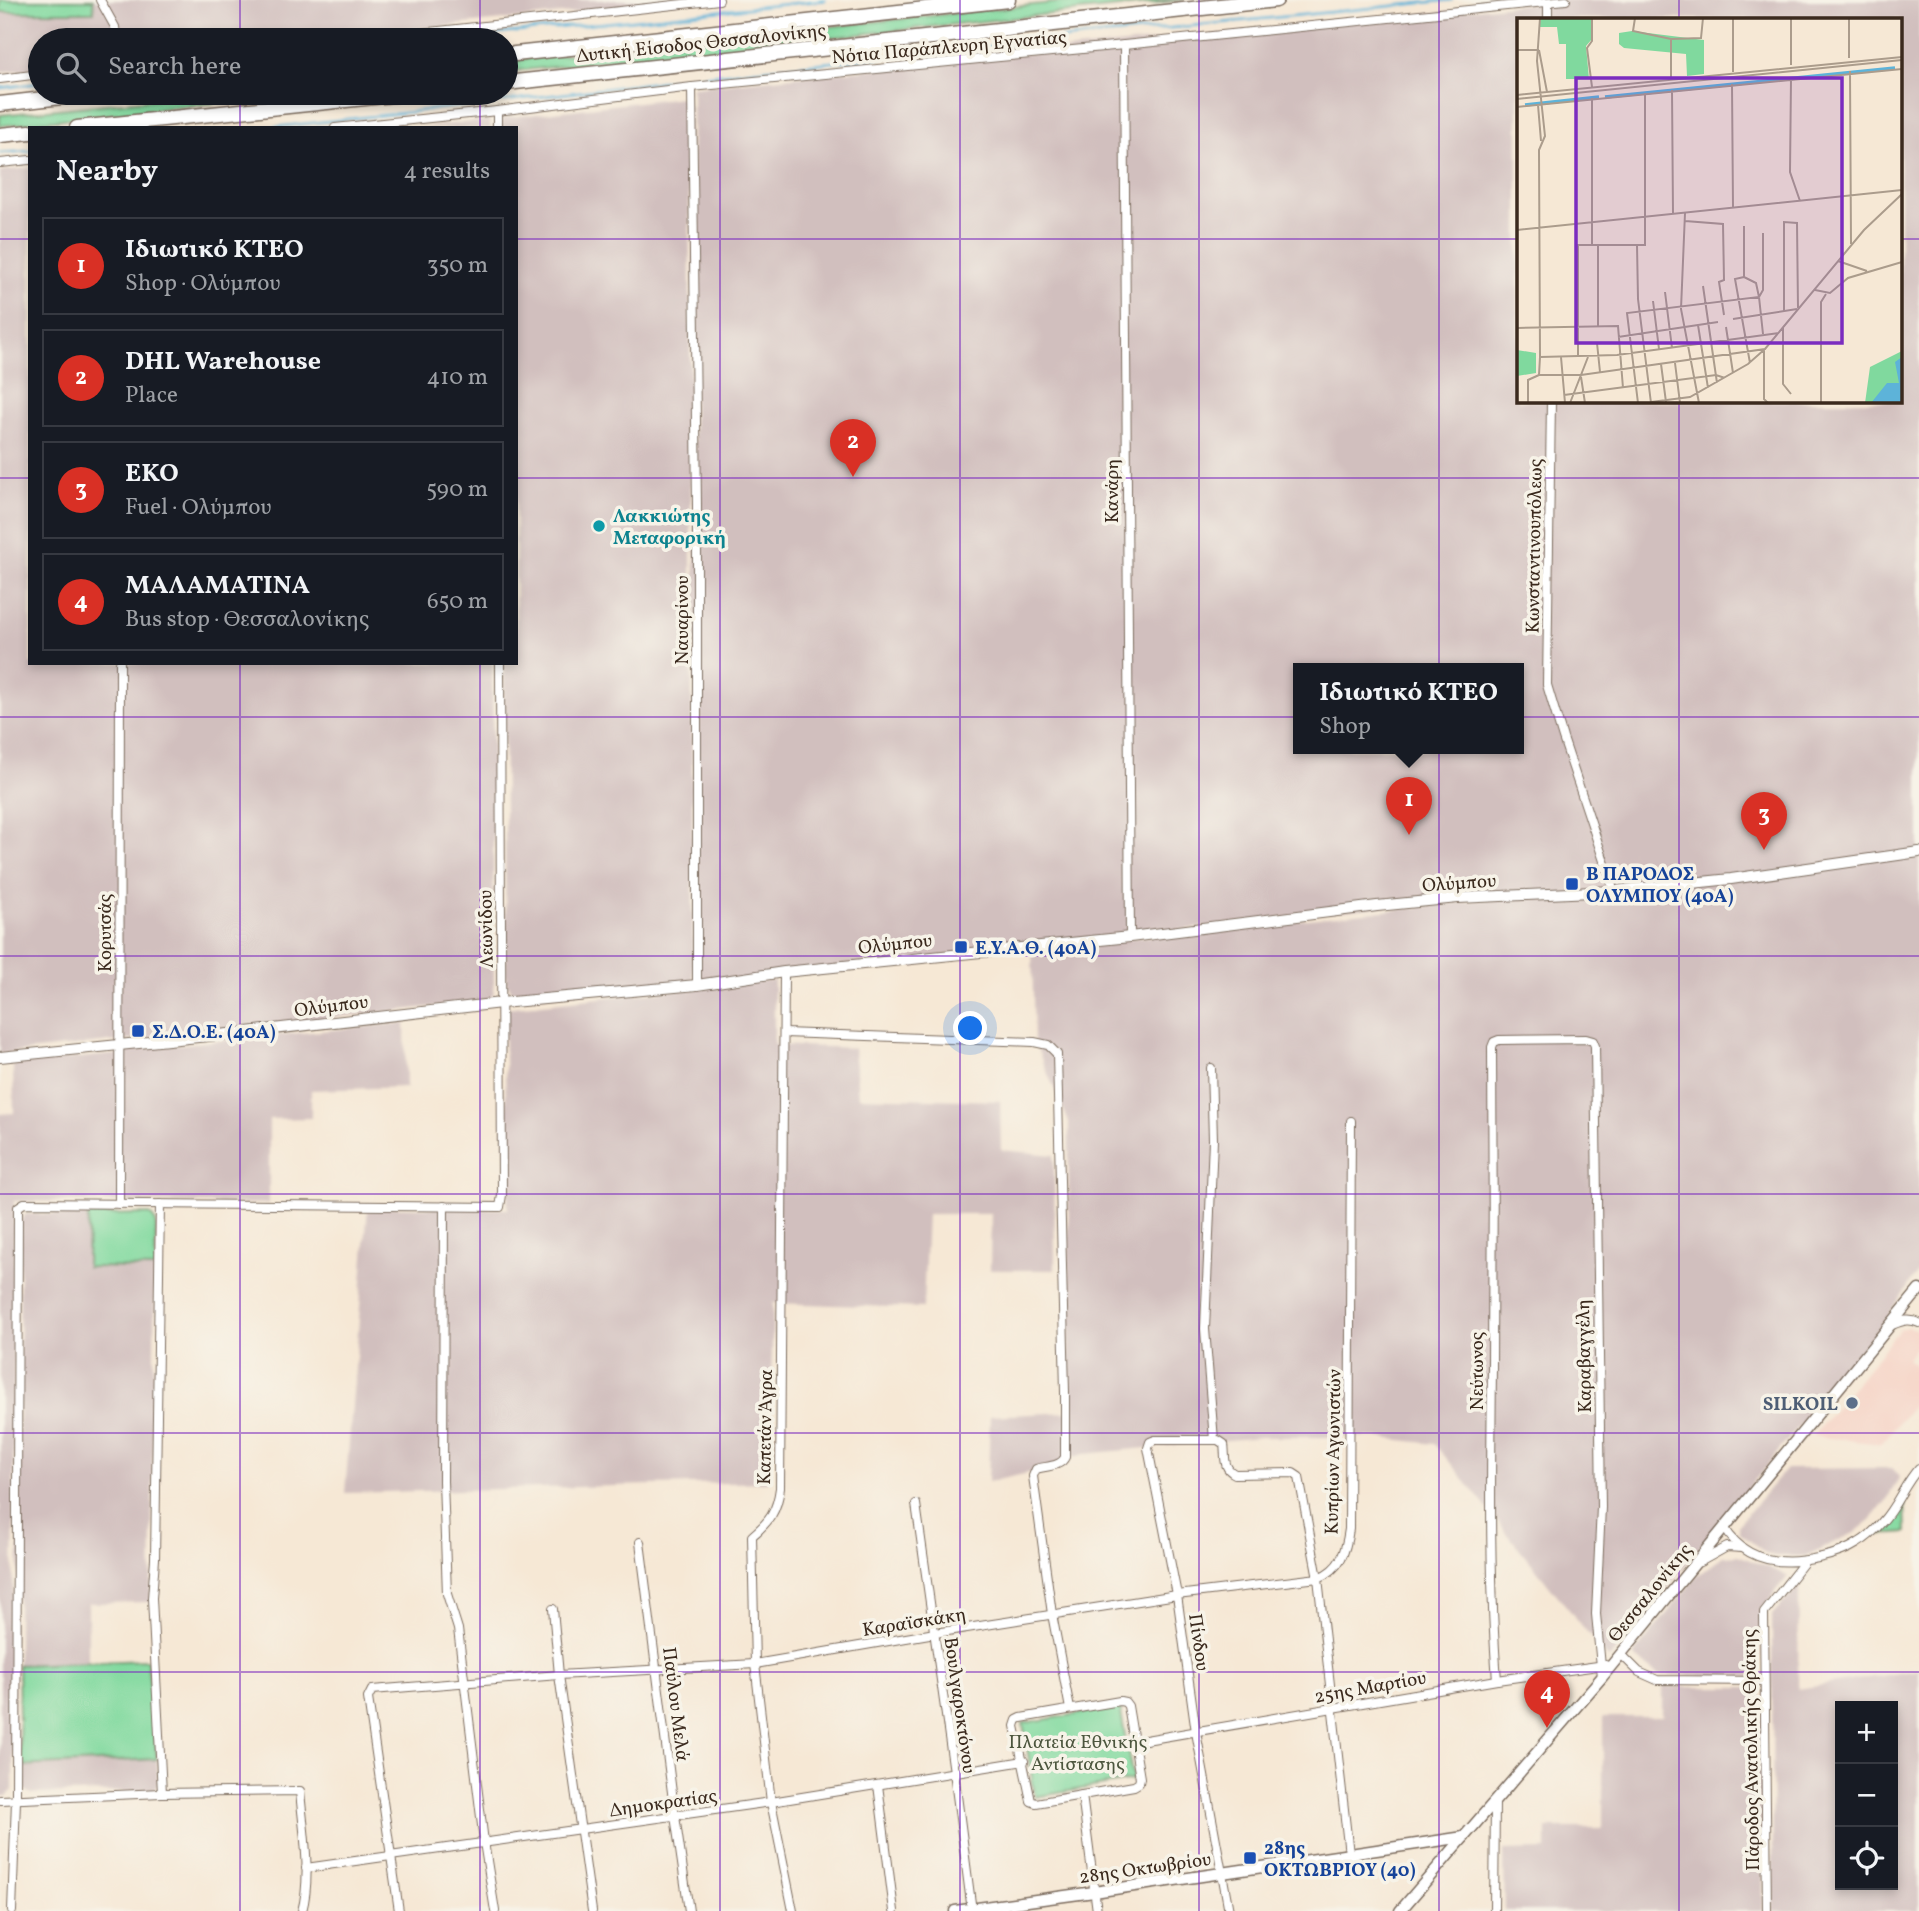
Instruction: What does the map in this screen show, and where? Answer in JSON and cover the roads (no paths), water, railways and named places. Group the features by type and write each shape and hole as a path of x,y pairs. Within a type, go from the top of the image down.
{"highway":[{"name":"Δυτική Είσοδος Θεσσαλονίκης","path":"518,54 1008,0"},
{"name":"Δυτική Είσοδος Θεσσαλονίκης","path":"518,82 1276,0"},
{"path":"0,104 28,101"},
{"path":"96,126 298,105"},
{"path":"0,135 28,132"}],"main road":[{"name":"Θεσσαλονίκης","path":"1400,1911 1605,1669 1621,1654 1919,1290"},
{"name":"28ης Οκτωβρίου","path":"955,1911 1464,1837"}],"street":[{"path":"100,0 115,28"},
{"path":"462,28 719,0"},
{"name":"Νότια Παράπλευρη Εγνατίας","path":"354,126 692,87 1566,0"},
{"path":"1548,2 1548,18"},
{"name":"Κανάρη","path":"1124,45 1130,937"},
{"path":"0,79 28,76"},
{"name":"Ναυαρίνου","path":"692,87 697,505 697,985"},
{"path":"497,111 497,126"},
{"path":"0,163 28,160"},
{"name":"Κωνσταντινουπόλεως","path":"1551,402 1546,678 1614,891"},
{"name":"Κορυτσάς","path":"119,1204 120,665"},
{"name":"Λεωνίδου","path":"444,1206 500,1208 502,1195 500,665"},
{"name":"Ολύμπου","path":"0,1057 502,1003 697,985 784,972 1130,937 1377,906 1458,898 1614,891 1731,879 1919,852"},
{"name":"Καπετάν Άγρα","path":"784,972 780,1488 774,1513 768,1523 752,1536 755,1664 771,1802 793,1911"},
{"path":"784,1034 1034,1042 1048,1045 1058,1054 1065,1457 1059,1464 1034,1471 1052,1615 1070,1709"},
{"name":"Καραβαγγέλη","path":"1492,1062 1492,1047 1496,1040 1586,1039 1593,1041 1595,1046 1601,1507 1596,1614 1605,1669"},
{"name":"Νεύτωνος","path":"1492,1062 1494,1207 1491,1497 1492,1618 1497,1680"},
{"path":"1212,1068 1213,1140 1205,1329 1214,1440 1220,1440 1224,1444 1225,1463 1230,1472 1239,1475 1293,1473 1299,1477 1318,1578 1349,1854"},
{"name":"Κυπρίων Αγωνιστών","path":"1318,1578 1327,1575 1339,1564 1349,1529 1351,1121"},
{"path":"12,1911 16,1800 17,1210 22,1203 444,1206 443,1481 447,1594 458,1629 495,1911"},
{"path":"160,1204 155,1559 152,1598 162,1793"},
{"path":"1891,1325 1905,1320 1919,1323"},
{"name":"Πίνδου","path":"1214,1440 1155,1440 1148,1445 1177,1595 1196,1732 1229,1911"},
{"path":"1724,1527 1742,1548 1762,1559 1805,1561 1833,1555 1861,1542 1884,1520 1919,1468"},
{"name":"Βουλγαροκτόνου","path":"916,1504 971,1910"},
{"name":"Παύλου Μελά","path":"640,1542 689,1911"},
{"path":"1693,1567 1727,1547 1742,1548"},
{"name":"Πάροδος Ανατολικής Θράκης","path":"1767,1911 1764,1613 1805,1561"},
{"name":"Καραϊσκάκη","path":"390,1855 368,1698 369,1692 377,1689 755,1664 1177,1595 1318,1578"},
{"path":"553,1609 559,1675 592,1911"},
{"path":"1621,1654 1639,1672 1657,1680 1764,1681"},
{"name":"25ης Μαρτίου","path":"1134,1742 1497,1680 1605,1669"},
{"path":"1120,1701 1128,1706 1134,1742 1140,1778 1135,1786 1033,1803 1029,1796 1016,1726 1017,1720 1021,1718 1120,1701"},
{"name":"Δημοκρατίας","path":"306,1868 771,1802 1024,1761"},
{"path":"878,1785 894,1911"},
{"path":"0,1800 162,1793 300,1791 306,1868 302,1911"},
{"path":"1082,1795 1097,1911"},
{"path":"1494,1911 1495,1801"},
{"path":"390,1855 399,1911"}],"waterway":[{"path":"518,32 825,0"},
{"path":"518,99 752,70 1452,0"},
{"path":"0,88 28,84"},
{"path":"284,126 473,105"},
{"path":"0,153 28,151"}],"place":[{"name":"DHL Warehouse","path":"853,477"},
{"name":"Λακκιώτης Μεταφορική","path":"599,526"},
{"name":"Ιδιωτικό ΚΤΕΟ","path":"1409,835"},
{"name":"EKO","path":"1764,850"},
{"name":"Β ΠΑΡΟΔΟΣ ΟΛΥΜΠΟΥ (40Α)","path":"1572,884"},
{"name":"Ε.Υ.Α.Θ. (40Α)","path":"961,947"},
{"name":"Σ.Δ.Ο.Ε. (40Α)","path":"138,1031"},
{"name":"SILKOIL","path":"1852,1403"},
{"name":"ΜΑΛΑΜΑΤΙΝΑ","path":"1547,1728"},
{"name":"28ης ΟΚΤΩΒΡΙΟΥ (40)","path":"1250,1858"}],"park label":[{"name":"Πλατεία Εθνικής Αντίστασης","path":"1078,1752"}]}
